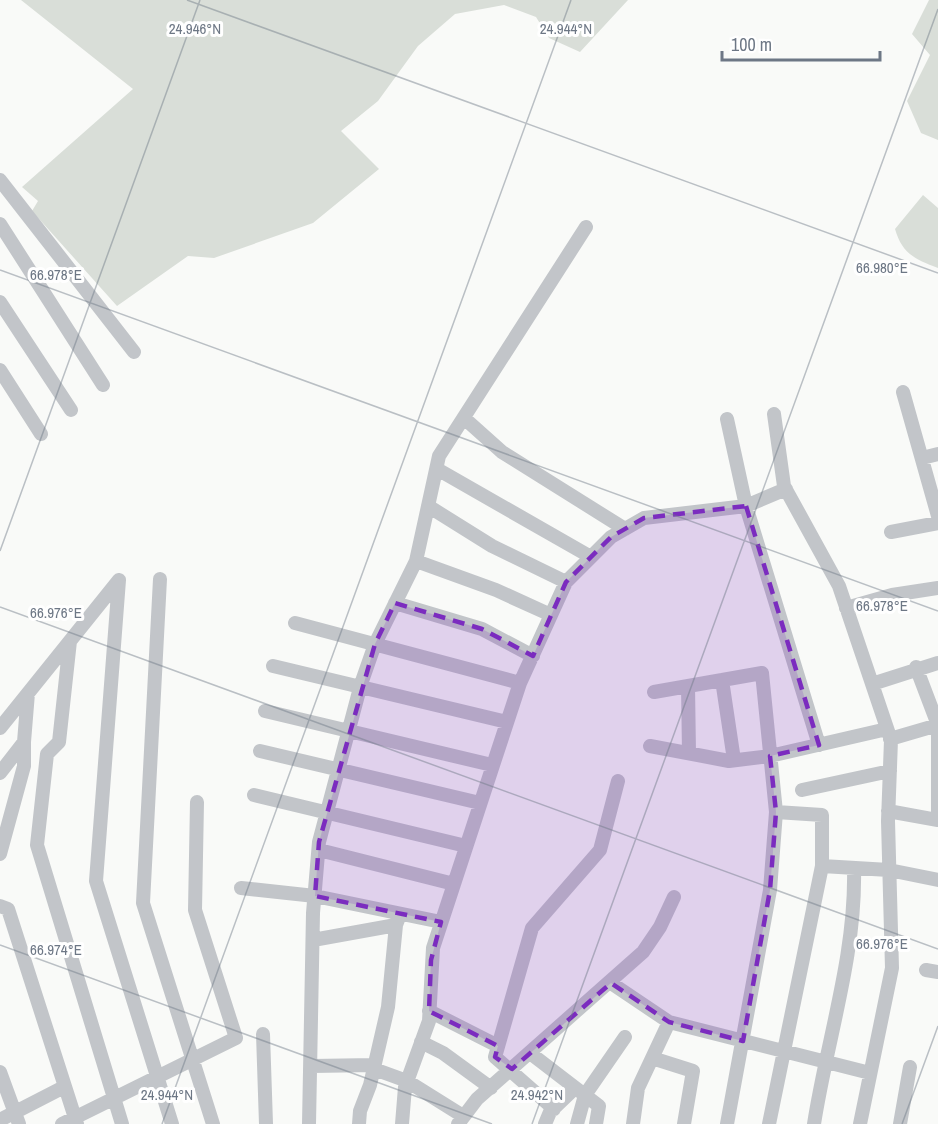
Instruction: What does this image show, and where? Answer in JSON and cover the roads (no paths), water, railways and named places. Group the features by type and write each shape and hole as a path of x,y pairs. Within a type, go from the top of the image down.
{"street":[{"path":"0,180 134,352"},
{"path":"0,224 103,385"},
{"path":"309,1124 313,940 319,850 360,687 375,644 416,561 439,456 586,228"},
{"path":"0,302 71,410"},
{"path":"0,370 41,434"},
{"path":"903,392 938,516"},
{"path":"774,414 786,489 839,586 889,734 888,811 892,968 860,1124"},
{"path":"464,418 501,452 625,529"},
{"path":"728,419 746,506 819,745"},
{"path":"922,458 938,454"},
{"path":"437,469 591,557"},
{"path":"402,1124 407,1081 429,1021 431,960 441,922 520,683 566,582 611,537 644,518 746,506 786,489"},
{"path":"429,506 492,546 566,582"},
{"path":"891,531 938,523"},
{"path":"416,561 496,590 551,615"},
{"path":"160,579 143,903 213,1124"},
{"path":"0,728 119,580 96,881 172,1124"},
{"path":"846,608 892,595 938,588"},
{"path":"395,603 482,629 533,656"},
{"path":"296,623 520,683"},
{"path":"70,641 59,742 47,754 37,845 122,1124"},
{"path":"872,684 916,668 938,663"},
{"path":"273,666 507,722"},
{"path":"888,811 938,820 938,725 916,668"},
{"path":"654,692 762,673 776,812 770,890 727,1124"},
{"path":"722,680 734,760"},
{"path":"688,686 688,753"},
{"path":"0,854 24,766 28,693"},
{"path":"265,711 492,765"},
{"path":"650,746 734,760 770,756 819,745 938,725"},
{"path":"0,773 24,742"},
{"path":"260,751 480,803"},
{"path":"802,790 890,771"},
{"path":"554,1108 512,1069 495,1057 532,928 600,850 618,781"},
{"path":"254,795 466,846"},
{"path":"0,906 8,909 64,1087 71,1122 236,1038 195,910 197,802"},
{"path":"769,1124 822,866 822,815 776,812"},
{"path":"319,850 454,884"},
{"path":"822,866 854,870 890,870 938,880"},
{"path":"814,1124 824,1062 848,955 855,902 854,870"},
{"path":"242,888 315,896 398,920 441,922"},
{"path":"312,1066 374,1067 407,1081 460,1120 491,1088 643,952 660,927 674,897"},
{"path":"313,940 398,920"},
{"path":"359,1124 360,1111 374,1067 388,1006 398,920"},
{"path":"611,983 669,1022 870,1073"},
{"path":"429,1011 498,1046"},
{"path":"633,1124 638,1088 669,1022"},
{"path":"263,1034 266,1124"},
{"path":"545,1124 554,1108 580,1091 625,1037"},
{"path":"421,1042 443,1053 491,1088"},
{"path":"530,1053 599,1106 596,1124"},
{"path":"652,1058 693,1071 684,1124"},
{"path":"900,1124 910,1067"},
{"path":"0,1072 16,1118"},
{"path":"0,1119 16,1118 64,1087"},
{"path":"577,1124 580,1091"}]}
